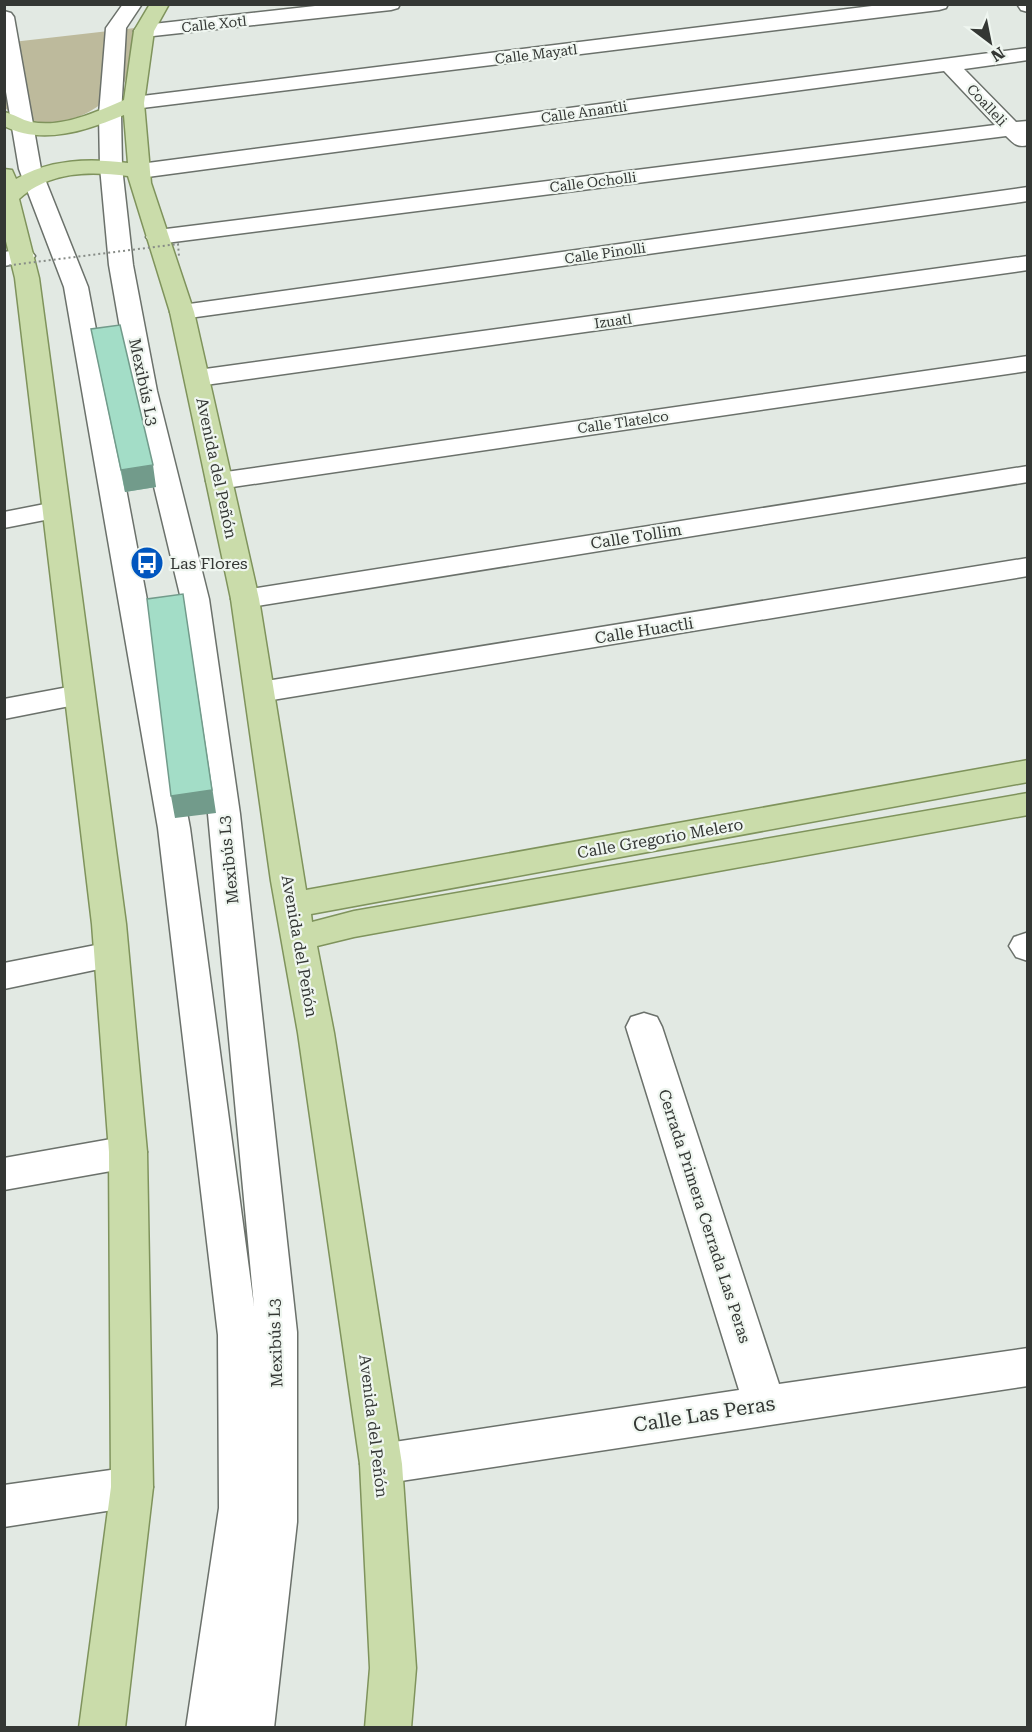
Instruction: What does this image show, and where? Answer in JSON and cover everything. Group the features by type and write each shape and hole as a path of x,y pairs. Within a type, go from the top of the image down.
{"main road":[{"path":"139,18 160,4"},
{"path":"14,122 61,128 122,109"},
{"path":"102,1728 132,1487 128,1152 111,954 27,278 11,261 15,183 74,167 130,171"},
{"name":"Avenida del Peñón","path":"130,171 140,183 168,247 245,599 295,922 316,1033 381,1464 393,1668 388,1728"},
{"name":"Calle Gregorio Melero","path":"295,922 1028,771"},
{"name":"Calle Gregorio Melero","path":"295,922 354,924 437,911 1028,804"}],"street":[{"name":"Calle Xotl","path":"139,18 391,4"},
{"name":"Calle Mayatl","path":"122,109 939,4"},
{"path":"4,17 14,122 15,183 76,287 174,828 238,1335 241,1508 209,1728"},
{"name":"Mexibús L3","path":"139,18 116,28 122,109 130,171 122,265 144,391 195,599 224,814 277,1332 276,1505 251,1728"},
{"name":"Calle Anantli","path":"130,171 1028,54"},
{"name":"Coalleli","path":"948,64 1019,128 1028,146"},
{"name":"Calle Ocholli","path":"168,247 1019,128"},
{"name":"Calle Pinolli","path":"182,312 1028,194"},
{"name":"Izuatl","path":"198,378 1028,263"},
{"name":"Calle Tlatelco","path":"219,481 1028,363"},
{"name":"Calle Tollim","path":"245,599 1028,474"},
{"path":"4,520 55,510"},
{"name":"Calle Huactli","path":"260,692 1028,567"},
{"path":"4,709 79,695"},
{"path":"4,976 111,954"},
{"name":"Cerrada Primera Cerrada Las Peras","path":"644,1027 765,1405"},
{"path":"4,1174 128,1152"},
{"name":"Calle Las Peras","path":"381,1464 1028,1367"},
{"path":"4,1506 132,1487"}],"path":[{"path":"11,261 178,244 168,247"}],"shaded area":[{"path":"135,28 124,83 99,106 73,119 45,123 31,121 5,108 4,43"}],"building":[{"path":"120,325 153,465 121,470 91,329"},
{"path":"183,594 212,790 171,796 147,599"}],"place":[{"name":"Las Flores","path":"147,563"}]}
